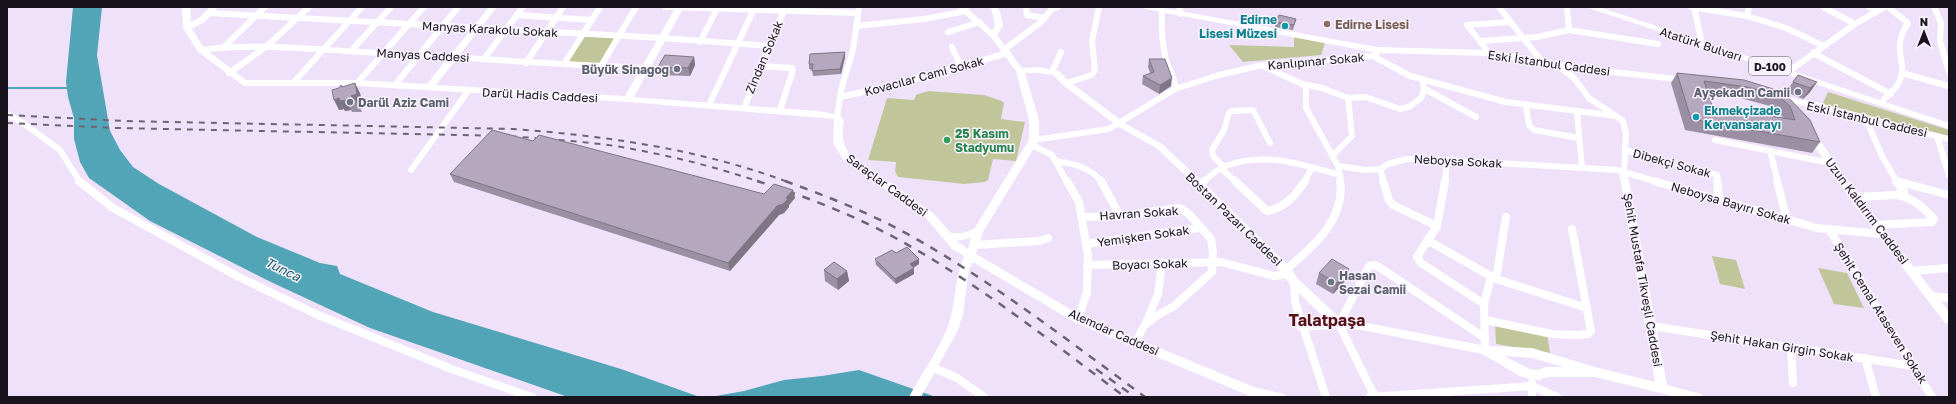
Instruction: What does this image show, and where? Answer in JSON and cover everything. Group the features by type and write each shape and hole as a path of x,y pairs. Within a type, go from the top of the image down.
{"main road":[{"path":"186,7 187,28 201,50 229,73"},
{"path":"429,88 451,57 493,7"},
{"path":"628,99 680,7"},
{"path":"915,397 952,330 960,300 961,283 978,232 1033,143 1034,120 1020,71 993,35 993,23 986,7"},
{"path":"993,7 996,11 999,26 993,35"},
{"name":"Eski İstanbul Caddesi","path":"1145,7 1180,11 1375,53 1488,53 1584,69 1693,80"},
{"name":"Atatürk Bulvarı","path":"1590,7 1949,126"},
{"name":"Atatürk Bulvarı","path":"1602,7 1792,69 1888,97 1949,121"},
{"path":"187,28 195,25 212,10"},
{"path":"1020,71 1038,70 1052,72"},
{"name":"Bostan Pazarı Caddesi","path":"1052,72 1056,73 1066,83 1120,124 1159,146 1200,184 1339,324"},
{"name":"Darül Hadis Caddesi","path":"229,73 244,83 294,82 395,85 468,91 628,99 780,110 837,117"},
{"name":"Eski İstanbul Caddesi","path":"1772,97 1866,117 1949,139"},
{"path":"1786,101 1797,114"},
{"name":"Saraçlar Caddesi","path":"837,117 840,120 837,137 838,144 846,157 929,215 956,246 973,250"},
{"name":"Uzun Kaldırım Caddesi","path":"1806,126 1854,197 1949,320"},
{"name":"Şehit Mustafa Tikveşli Caddesi","path":"1624,172 1662,389"},
{"path":"948,237 962,237 978,232"},
{"name":"Alemdar Caddesi","path":"973,250 1078,319 1243,387"},
{"path":"1302,327 1339,324 1362,326 1485,350 1498,349 1537,354 1583,367 1595,372 1697,397"},
{"path":"1485,350 1517,369 1532,381 1546,372 1595,372"},
{"path":"1517,369 1515,358 1516,354 1522,352"},
{"path":"1537,354 1546,363 1546,372"},
{"path":"1243,387 1263,397"},
{"path":"1243,387 1280,397"}],"street":[{"path":"224,47 265,7"},
{"path":"229,73 266,47 309,7"},
{"path":"294,82 321,50 362,7"},
{"path":"351,51 391,7"},
{"path":"357,83 424,7"},
{"path":"395,85 458,7"},
{"path":"484,59 523,7"},
{"path":"526,63 563,7"},
{"path":"564,64 600,7"},
{"path":"601,66 636,7"},
{"path":"664,7 858,10"},
{"path":"961,7 980,22 993,35"},
{"path":"1026,7 1027,15 1044,18"},
{"name":"Kovacılar Cami Sokak","path":"840,97 890,86 961,67 1006,51 1040,24 1052,9 1058,7"},
{"path":"1066,83 1092,75 1095,70 1092,41 1099,7"},
{"path":"1499,7 1542,62"},
{"path":"1567,7 1569,30"},
{"path":"1701,39 1693,7 1747,16 1786,28 1824,46"},
{"path":"1747,16 1749,7"},
{"path":"1823,7 1855,24"},
{"path":"1869,7 1877,10"},
{"path":"1792,69 1813,53 1877,10 1887,7 1908,23 1899,38 1902,73 1900,84 1888,97 1813,53"},
{"path":"1934,7 1941,23 1940,41 1949,72"},
{"path":"700,42 717,8"},
{"path":"709,105 754,9"},
{"name":"Zindan Sokak","path":"744,108 784,9"},
{"name":"Manyas Karakolu Sokak","path":"212,10 298,18 662,38 770,46"},
{"name":"Saraçlar Caddesi","path":"837,117 840,97 853,50 858,10"},
{"path":"1162,10 1163,44 1168,66 1176,83 1175,89"},
{"path":"856,26 924,19 966,11"},
{"path":"517,15 592,20"},
{"path":"948,32 980,22"},
{"path":"1488,53 1481,41 1467,25 1510,22"},
{"path":"1481,41 1555,35 1569,30 1658,44"},
{"name":"Manyas Caddesi","path":"201,50 224,47 266,47 419,55 526,63 646,68"},
{"path":"952,47 961,67"},
{"path":"1052,72 1061,52"},
{"path":"1375,53 1410,76 1467,90 1506,102 1526,106 1616,116"},
{"name":"Kanlıpınar Sokak","path":"1033,143 1109,129 1120,124 1175,89 1219,76 1263,65 1375,53"},
{"path":"1557,64 1574,78 1589,98 1623,121 1626,134 1624,172"},
{"path":"1263,65 1302,84 1322,88 1348,98 1364,96 1375,99 1390,107 1409,108 1422,98 1425,89 1423,80"},
{"path":"760,66 792,68 794,70 780,110"},
{"path":"1902,73 1949,86"},
{"path":"1302,84 1306,88 1306,108 1338,166 1340,175 1340,200 1334,221 1290,275 1302,327 1326,397"},
{"path":"1425,89 1440,94 1464,111 1476,117"},
{"path":"411,170 468,91"},
{"path":"1332,156 1352,136 1348,98"},
{"path":"1580,112 1587,110 1589,98"},
{"path":"1526,106 1529,125 1534,130 1579,138"},
{"path":"1270,143 1253,110 1232,111 1229,113 1224,130 1212,150 1213,156 1223,168 1267,211 1274,211 1293,197 1304,183 1312,168"},
{"path":"1580,112 1579,138 1582,168"},
{"path":"7,114 23,123 60,150 81,184 113,208 232,274 318,315 454,370 532,397"},
{"path":"1866,117 1875,144 1896,181 1904,191 1896,195"},
{"path":"1937,136 1949,175"},
{"path":"1715,140 1830,163"},
{"path":"1033,143 1052,155 1079,202 1083,217 1086,244 1087,292 1078,319"},
{"name":"Dibekçi Sokak","path":"1625,150 1717,175 1719,200"},
{"path":"1770,151 1787,220"},
{"path":"1200,184 1223,168 1270,158 1340,175"},
{"name":"Neboysa Sokak","path":"1338,166 1366,170 1380,169 1388,164 1407,159 1582,168"},
{"path":"1447,160 1445,186 1436,226 1417,257 1421,263 1484,304"},
{"path":"1056,161 1079,165 1090,170 1103,180 1120,216"},
{"name":"Neboysa Bayırı Sokak","path":"1582,168 1617,170 1787,220 1829,229 1882,234"},
{"path":"1380,169 1389,200 1393,205 1436,226"},
{"path":"1896,181 1949,195"},
{"path":"1854,197 1896,195 1909,197 1916,201 1934,219 1932,222 1875,225"},
{"name":"Havran Sokak","path":"1083,217 1120,216 1179,208 1187,210 1199,228 1208,234 1214,254 1213,262"},
{"path":"1485,350 1484,304 1494,278 1506,217"},
{"name":"Yemişken Sokak","path":"1086,244 1199,228"},
{"path":"1485,320 1562,335 1582,336 1591,331 1572,229"},
{"name":"Şehit Cemal Ataseven Sokak","path":"1829,229 1932,397"},
{"path":"973,250 1039,241 1048,238"},
{"path":"1428,240 1494,278 1587,308"},
{"path":"1144,326 1155,317 1174,306 1212,272 1213,262"},
{"name":"Boyacı Sokak","path":"1087,265 1213,262 1236,265 1274,276 1290,275"},
{"path":"1134,343 1156,303 1162,276 1162,263"},
{"path":"1339,324 1369,266 1375,265 1485,338"},
{"path":"1911,271 1949,268"},
{"path":"1931,296 1949,298"},
{"name":"Bostan Pazarı Caddesi","path":"1339,324 1373,397"},
{"name":"Şehit Hakan Girgin Sokak","path":"1651,326 1913,366"},
{"path":"1791,347 1793,383"},
{"path":"1865,358 1876,397"},
{"path":"930,372 957,378 984,397"},
{"path":"1373,397 1532,381 1557,397"},
{"path":"1532,381 1532,397"},
{"path":"1662,389 1678,397"}],"green space":[{"path":"584,36 616,38 601,65 567,63"},
{"path":"1294,37 1325,43 1321,55 1243,62 1229,45 1294,47"},
{"name":"25 Kasım Stadyumu","path":"928,91 984,95 1002,101 1004,103 1001,119 1025,122 1016,161 993,159 988,180 985,182 964,184 898,177 895,171 896,162 868,160 887,98 914,100 916,95"},
{"path":"1828,92 1949,130 1949,138 1822,105"},
{"path":"1712,256 1736,260 1745,289 1720,284"},
{"path":"1818,268 1847,273 1864,308 1834,304"},
{"path":"1495,326 1547,334 1550,353 1496,344"}],"water":[{"name":"Tunca","path":"73,7 102,7 97,55 110,131 120,150 133,167 159,184 257,237 320,263 337,266 340,274 433,312 621,369 700,397 568,397 370,328 273,283 150,221 89,178 80,162 74,139 74,118 68,97 66,82"},
{"path":"859,370 936,397 710,397 744,391 784,380"}],"building":[{"path":"1279,15 1296,19 1294,25 1276,22"},
{"path":"845,52 840,69 812,71 813,64 809,64 810,54"},
{"path":"665,55 694,57 688,68 658,67"},
{"path":"1149,59 1165,59 1172,78 1160,85 1143,76 1154,72"},
{"path":"1677,73 1744,80 1783,92 1810,120 1820,142 1691,119","holes":["1704,81 1747,87 1777,95 1790,106 1795,120 1712,106"]},
{"path":"1798,75 1817,82 1810,88 1793,82"},
{"path":"355,83 357,94 351,96 357,102 347,102 346,100 340,101 339,98 334,100 332,90 339,88 341,85 342,87"},
{"path":"492,130 533,141 539,135 764,194 774,184 793,190 786,198 788,199 783,204 777,206 728,263 450,174"},
{"path":"907,247 919,259 910,264 914,268 895,279 875,259 892,250 896,253"},
{"path":"1332,259 1349,269 1337,283 1319,273"},
{"path":"834,262 847,271 837,279 824,270"}],"waterway":[{"path":"7,88 68,88"}],"railway":[{"path":"7,115 125,121 513,129 618,140 652,146 721,161 785,181"},
{"path":"7,123 117,128 509,136 589,143 633,149 706,166 757,181"},
{"path":"757,181 838,210 896,238 915,249 996,301 1125,397"},
{"path":"785,181 866,213 913,237 943,255 1002,293 1145,397"},
{"path":"1096,369 1135,397"}],"place":[{"name":"Edirne Lisesi","path":"1327,24"},
{"name":"Edirne Lisesi Müzesi","path":"1285,26"},
{"name":"Büyük Sinagog","path":"677,69"},
{"name":"Ayşekadın Camii","path":"1798,92"},
{"name":"Darül Aziz Cami","path":"350,102"},
{"name":"Ekmekçizade Kervansarayı","path":"1696,117"},
{"name":"25 Kasım Stadyumu","path":"947,140"},
{"name":"Hasan Sezai Camii","path":"1331,282"}],"district":[{"name":"Talatpaşa","path":"1327,320"}]}
